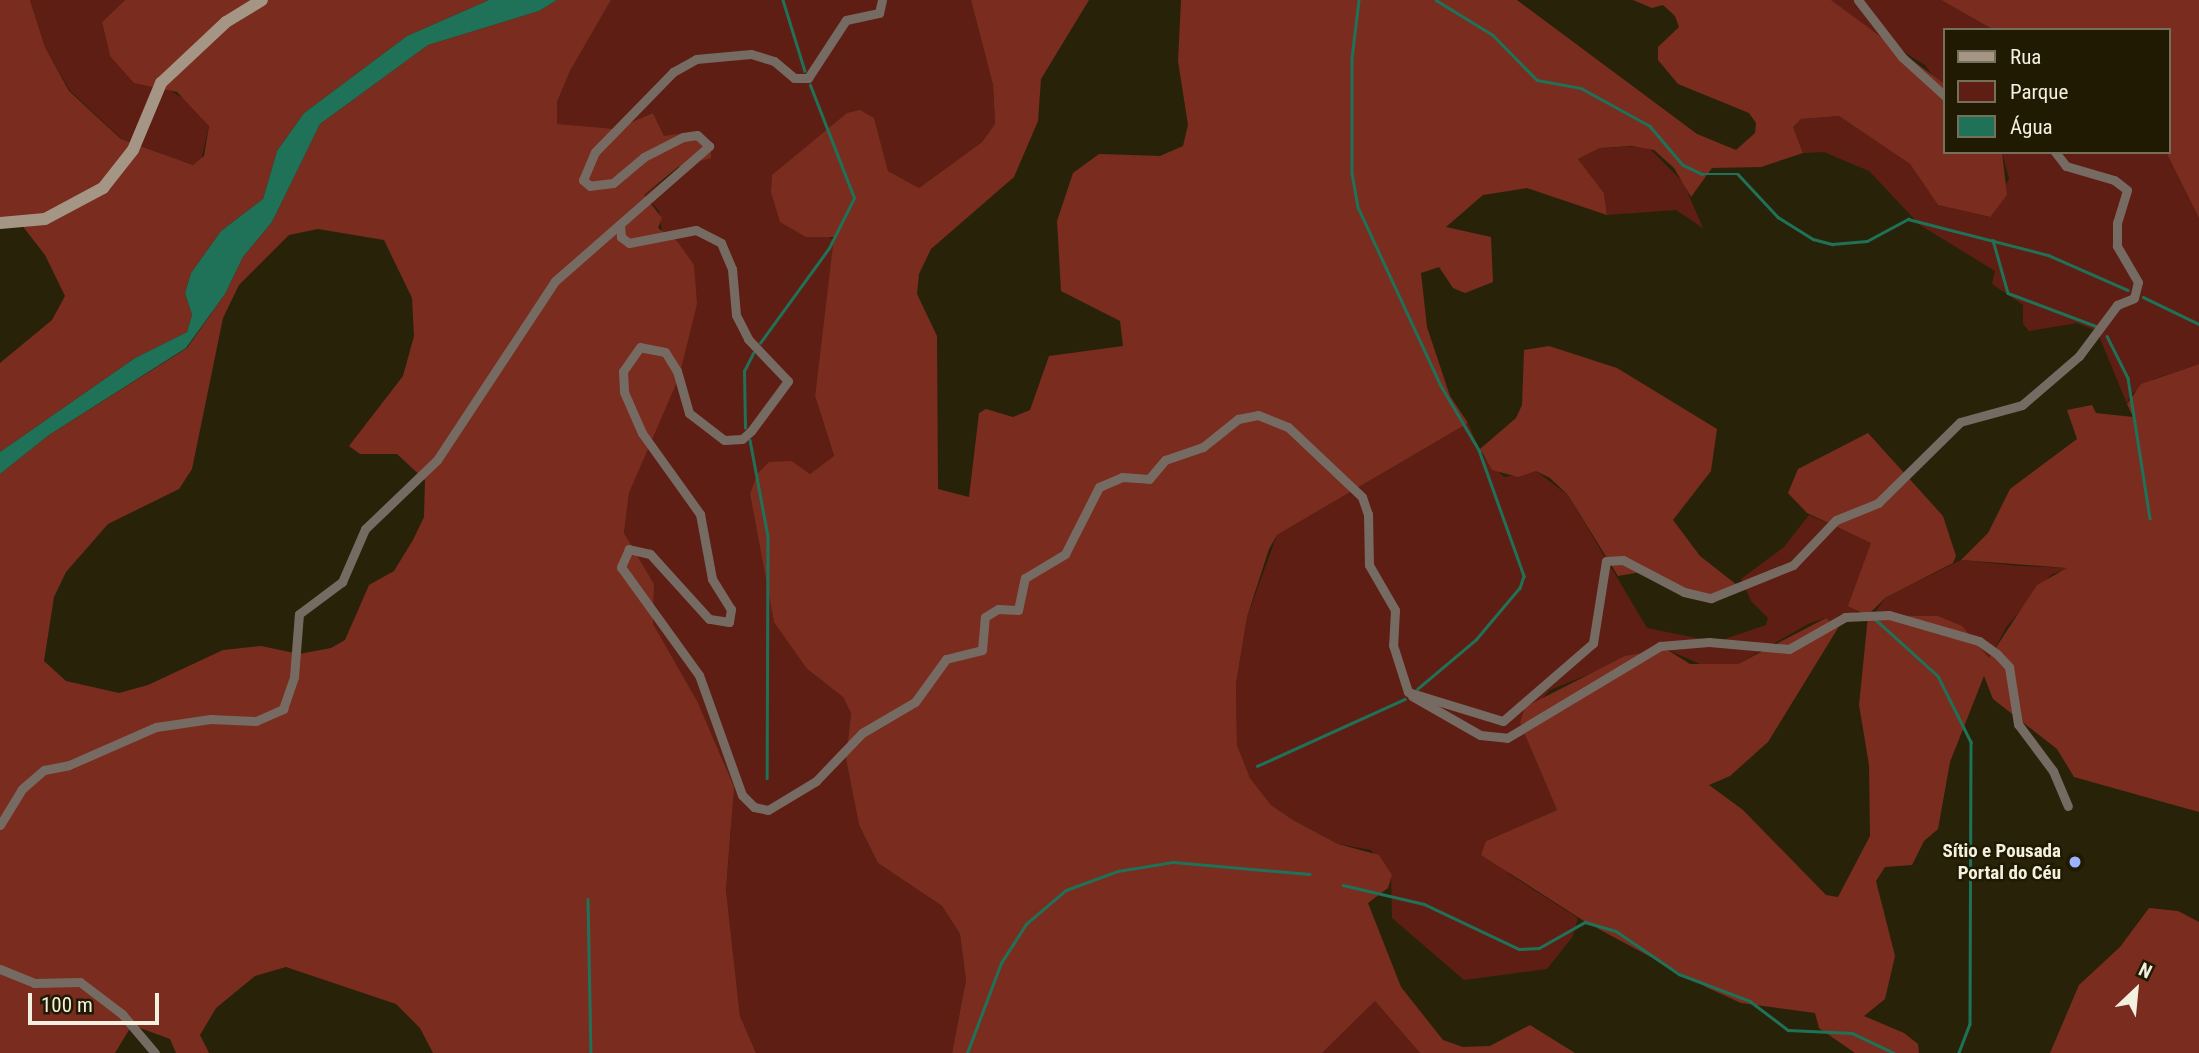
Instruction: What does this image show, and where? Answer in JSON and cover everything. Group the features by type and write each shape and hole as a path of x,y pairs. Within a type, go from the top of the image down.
{"street":[{"path":"0,223 44,219 103,188 133,150 161,83 226,22 262,0"},
{"path":"0,825 22,789 44,770 69,765 156,727 210,719 256,721 283,709 294,677 299,614 342,582 365,529 438,460 555,281 709,146 697,135 683,137 644,158 613,183 590,186 583,180 595,152 673,72 708,55 751,54 774,61 794,78 808,78 846,20 879,13 882,0"},
{"path":"1858,0 1902,57 1944,95"},
{"path":"1408,692 1503,721 1592,643 1606,561 1623,560 1695,597 1720,596 1804,557 1836,520 1878,503 1960,422 2011,411 2048,384 2105,328 2117,305 2134,298 2138,282 2117,246 2117,223 2127,190 2114,180 2066,166 2057,154"},
{"path":"620,225 621,237 629,243 696,230 721,243 732,269 736,314 748,339 788,381 751,431 742,439 724,440 689,413 677,371 665,352 640,347 623,371 624,392 642,433 699,514 712,579 732,610 729,622 709,619 650,554 629,549 621,567 699,675 743,795 754,807 768,810 816,781 862,733 915,702 946,659 982,650 985,617 998,609 1018,610 1025,578 1065,554 1099,486 1122,477 1149,479 1165,460 1203,447 1249,417 1269,417 1288,426 1362,497 1368,514 1369,565 1395,610 1393,645 1408,692 1416,702 1480,736 1507,738 1660,646 1709,642 1789,649 1845,617 1889,615 1979,641 1997,654 2009,667 2018,724 2053,771 2068,806"},
{"path":"0,969 34,983 80,982 122,1014 155,1053"}],"green space":[{"path":"30,0 125,0 102,22 110,56 188,101 209,126 201,161 193,165 122,139 70,91 45,47"},
{"path":"611,0 971,0 993,85 995,124 982,142 919,188 888,171 874,119 847,113 833,126 806,237 827,235 834,241 815,396 834,457 810,474 792,461 757,474 750,494 774,621 807,669 843,697 851,713 846,759 859,825 878,863 942,906 960,934 966,980 952,1053 756,1053 740,1016 726,890 731,828 653,624 654,584 624,533 629,493 644,457 662,232 659,211 644,195 693,159 674,138 664,136 653,113 615,129 557,125 557,102 570,71"},
{"path":"1831,0 1941,0 1990,28 1944,28 1944,92 1925,65 1864,28"},
{"path":"1839,116 1910,164 1938,205 1989,217 2009,179 2003,154 2167,154 2199,218 2199,364 2154,379 2130,395 2127,404 2097,331 2077,323 2029,331 2023,324 2023,305 1992,284 1995,271 1920,225 1869,171 1824,152 1803,153 1793,127 1801,119"},
{"path":"1647,146 1683,182 1703,228 1676,210 1607,215 1604,193 1578,159 1600,148"},
{"path":"1468,423 1482,456 1504,477 1536,471 1568,495 1647,628 1716,642 1766,625 1768,618 1751,601 1741,579 1784,547 1809,515 1872,543 1849,605 1860,609 1838,628 1825,618 1808,624 1738,664 1707,667 1666,649 1648,650 1550,690 1520,723 1557,810 1486,841 1509,874 1578,918 1573,936 1547,969 1464,980 1392,918 1391,875 1371,850 1338,844 1293,820 1271,805 1250,778 1237,745 1236,684 1247,617 1277,535"},
{"path":"1961,560 2069,568 2051,575 2007,626 1989,659 1972,636 1938,616 1873,615 1885,598"},
{"path":"1375,1001 1420,1053 1322,1053"}],"shaded area":[{"path":"0,0 30,0 45,47 69,91 121,139 193,165 204,156 209,126 177,92 134,83 110,56 102,22 125,0 489,0 407,36 304,113 277,151 263,199 221,231 191,273 185,293 192,315 187,332 135,358 0,452 0,363 52,320 65,296 45,255 21,224 0,221"},
{"path":"557,0 611,0 570,71 557,102 557,124 615,129 653,113 664,136 692,132 711,151 711,158 678,167 644,195 662,218 658,228 677,241 694,265 697,304 679,377 629,493 624,533 654,584 653,624 697,701 734,787 726,890 740,1016 756,1053 433,1053 420,1028 396,1004 286,967 255,976 216,1008 200,1035 209,1053 176,1053 170,1039 132,1025 115,1053 0,1053 0,474 49,435 187,348 225,294 243,257 272,222 320,124 428,45 539,11","holes":["318,229 384,240 412,298 414,336 403,376 349,446 360,454 397,454 425,480 424,517 394,571 369,585 345,640 331,648 299,654 261,646 223,650 148,685 119,693 66,681 44,661 54,597 66,572 108,524 179,489 192,469 223,318 239,285 289,235"]},
{"path":"971,0 1089,0 1041,79 1038,121 1014,177 931,249 919,274 917,294 937,336 938,489 969,497 979,413 986,409 1013,417 1030,410 1049,356 1123,346 1120,321 1061,291 1057,221 1073,173 1099,154 1160,156 1183,146 1188,125 1178,61 1181,0 1517,0 1697,134 1736,150 1755,133 1756,123 1749,113 1678,84 1658,60 1658,47 1679,27 1675,16 1663,5 1652,8 1633,0 1831,0 1943,83 1944,154 2002,154 2007,195 1990,217 1938,205 1910,164 1839,116 1801,119 1793,127 1803,153 1761,167 1712,168 1691,197 1674,168 1654,150 1632,146 1600,148 1578,159 1604,193 1607,215 1527,188 1483,195 1446,227 1491,237 1493,282 1465,293 1453,288 1439,267 1421,273 1427,327 1450,396 1468,423 1277,535 1269,549 1247,617 1236,684 1237,745 1250,778 1271,805 1293,820 1338,844 1379,855 1392,875 1388,888 1368,903 1401,987 1443,1040 1463,1047 1490,1046 1530,1025 1575,1053 1420,1053 1375,1001 1322,1053 952,1053 966,980 960,934 942,906 878,863 859,825 846,759 851,713 843,697 807,669 774,622 750,494 757,474 769,462 792,461 810,474 834,456 815,396 834,237 806,237 780,222 771,192 772,175 847,113 860,110 874,118 888,171 919,188 982,142 995,124 993,85"},
{"path":"1941,0 2199,0 2199,218 2167,154 2171,154 2171,28 1990,28"},
{"path":"1549,346 1617,368 1717,429 1711,471 1673,520 1700,556 1737,585 1711,599 1641,572 1618,576 1568,495 1550,478 1536,471 1518,477 1492,470 1480,449 1516,418 1522,405 1524,350"},
{"path":"2199,364 2199,812 2074,777 2057,749 1993,699 1984,676 1950,762 1938,829 1924,841 1912,865 1885,867 1876,881 1895,956 1885,999 1864,1016 1904,1033 1918,1044 1919,1053 1855,1053 1819,1028 1815,1013 1741,1003 1584,921 1481,855 1486,841 1557,810 1520,723 1525,707 1625,656 1666,649 1690,664 1738,664 1826,618 1838,628 1768,742 1730,776 1709,785 1743,810 1826,895 1838,897 1870,836 1869,765 1859,705 1868,616 1848,606 1871,543 1807,513 1788,493 1798,469 1868,433 1943,516 1956,556 1953,563 1885,598 1868,615 1938,616 1962,626 1989,658 2037,585 2067,568 1961,560 1988,533 2010,489 2077,439 2067,410 2092,405 2096,413 2133,417 2127,404 2141,384"},
{"path":"2149,908 2178,911 2199,922 2199,1053 2050,1053 2079,985 2120,947"}],"water":[{"path":"489,0 557,0 539,11 428,45 320,124 272,222 243,257 225,294 186,348 49,435 0,474 0,452 135,358 187,332 192,315 185,293 191,273 221,231 263,199 277,151 304,113 407,36"}],"waterway":[{"path":"783,0 805,71"},
{"path":"1359,0 1352,59 1352,173 1358,207 1440,384 1479,450 1524,576 1520,588 1476,640 1418,689"},
{"path":"1436,0 1493,35 1537,80 1581,88 1650,126 1683,165 1702,174 1738,174 1778,217 1813,239 1832,244 1867,241 1908,219 2048,255 2128,290"},
{"path":"760,343 829,248 854,198 810,85"},
{"path":"1993,240 2008,293 2096,326"},
{"path":"2143,297 2199,324"},
{"path":"2107,336 2128,378 2150,518"},
{"path":"745,428 744,371 753,353"},
{"path":"750,440 768,536 767,778"},
{"path":"1875,619 1938,676 1971,742 1970,1024 1959,1053"},
{"path":"1257,766 1405,699"},
{"path":"967,1053 1001,963 1026,924 1066,890 1118,871 1173,862 1309,874"},
{"path":"1343,885 1424,904 1519,949 1539,948 1585,922 1616,931 1679,974 1750,1001 1788,1030 1852,1033 1894,1053"},
{"path":"588,899 591,1053"}],"place":[{"name":"Sítio e Pousada Portal do Céu","path":"2075,862"}]}
